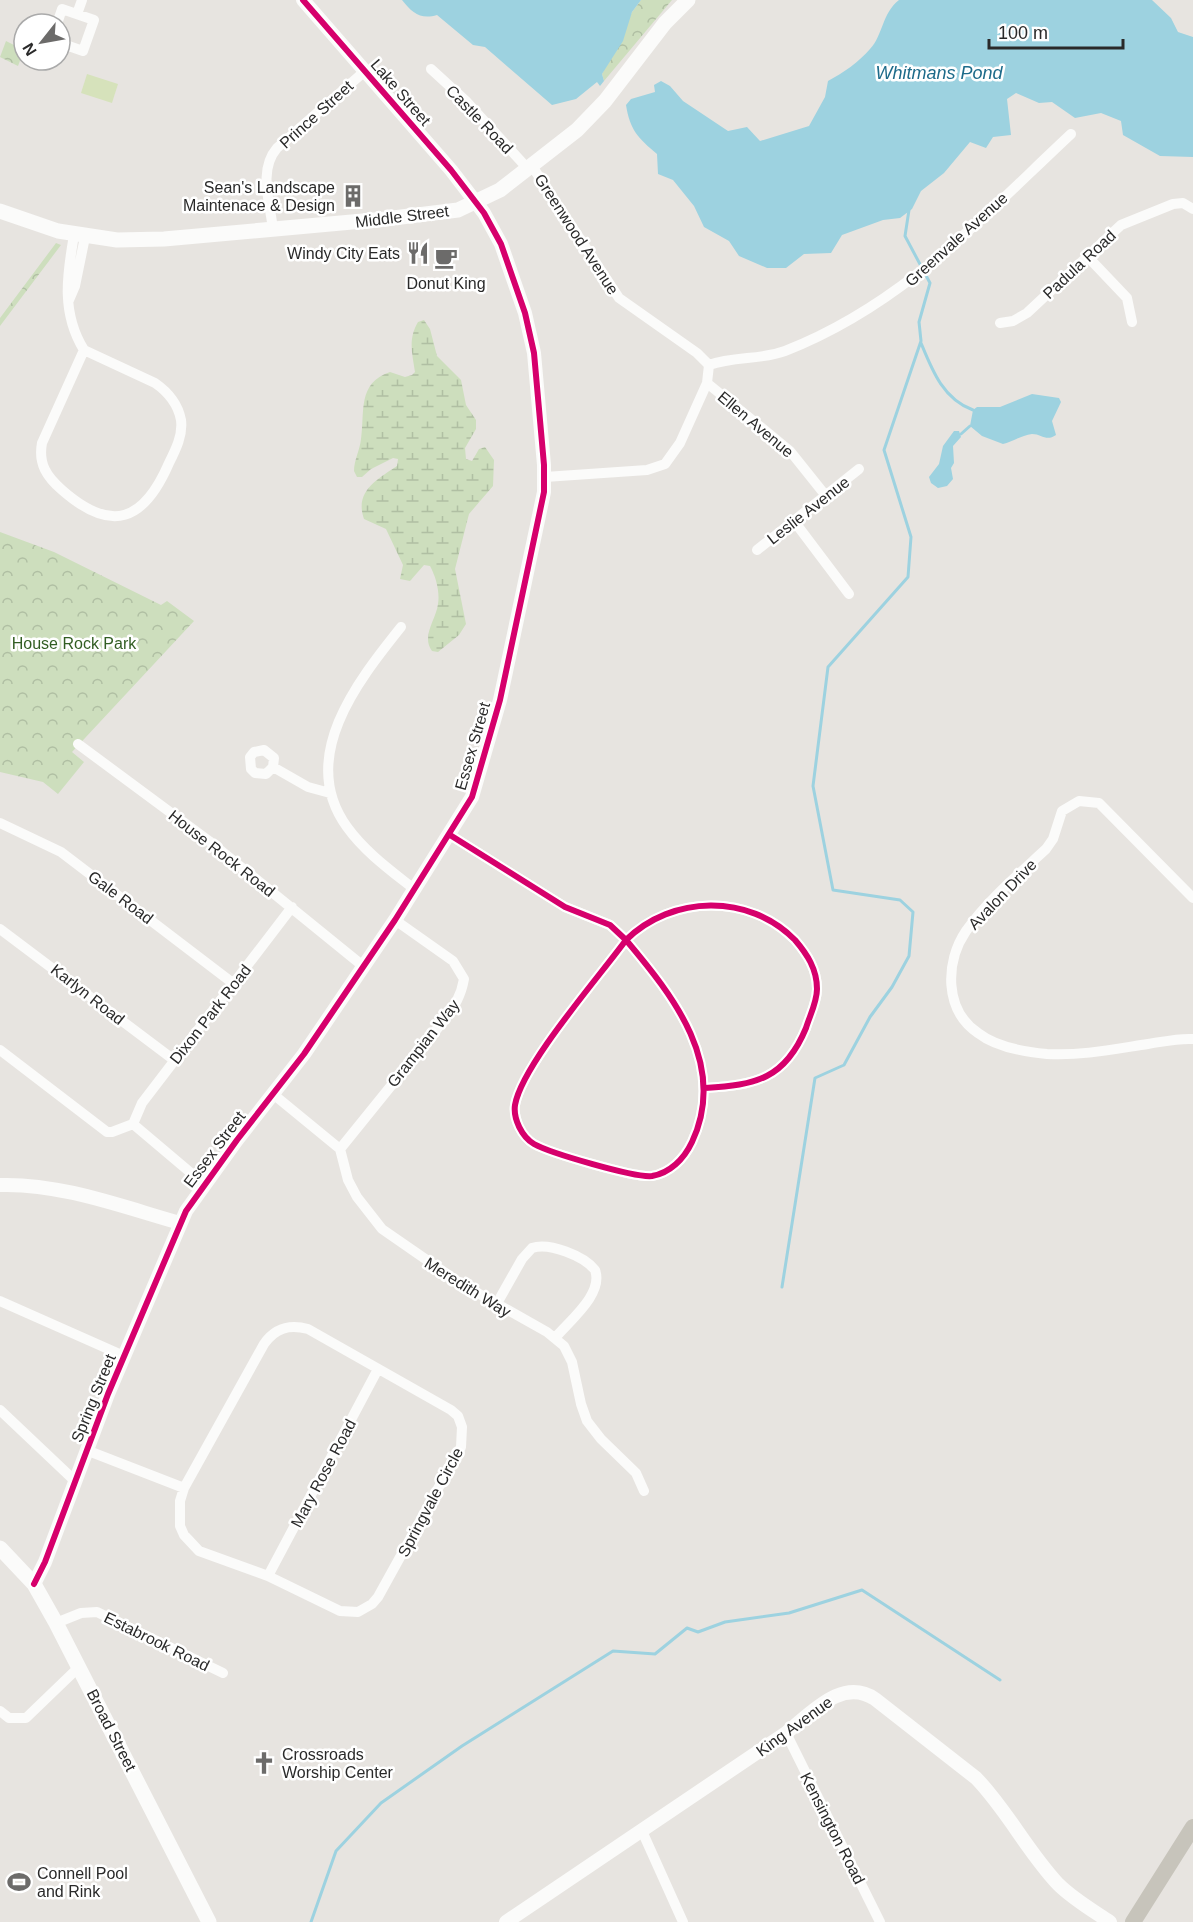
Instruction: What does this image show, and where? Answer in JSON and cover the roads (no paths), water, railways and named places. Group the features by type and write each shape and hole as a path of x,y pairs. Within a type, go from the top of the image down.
{"main road":[{"name":"Middle Street","path":"0,211 80,236 146,240 438,214 477,203 530,168 591,117 665,23 688,0"},
{"name":"Broad Street","path":"0,1548 34,1584 57,1623 209,1922"},
{"path":"1133,1922 1193,1827"}],"street":[{"path":"77,14 82,0"},
{"name":"Lake Street","path":"303,0 477,203"},
{"path":"72,12 94,20 83,51 72,47"},
{"name":"Castle Road","path":"431,69 467,102 530,168"},
{"name":"Prince Street","path":"273,229 267,172 269,159 277,148 365,71"},
{"name":"Greenvale Avenue","path":"710,365 786,351 880,302 924,271 1071,134"},
{"name":"Greenwood Avenue","path":"530,168 619,298 697,353 710,365"},
{"name":"Essex Street","path":"180,1223 204,1184 273,1094 363,966 450,835 472,797 492,730 545,477 537,375 528,323 501,244 477,203"},
{"name":"Padula Road","path":"1000,323 1013,321 1027,313 1116,229 1128,221 1173,204 1183,203 1193,209"},
{"path":"80,236 75,286 69,300 70,323 84,350 155,383 165,390 178,409 180,436 158,489 150,500 129,514 103,515 84,508 52,482 41,460 42,443 84,350"},
{"path":"1088,257 1127,298 1132,322"},
{"path":"545,477 660,467 675,452 707,382 710,365"},
{"name":"Ellen Avenue","path":"707,382 790,451 825,495"},
{"name":"Leslie Avenue","path":"757,550 859,470"},
{"path":"794,521 849,594"},
{"path":"401,627 355,688 339,721 328,767 330,794 341,818 356,839 414,889"},
{"name":"House Rock Road","path":"78,744 292,907 363,966"},
{"path":"273,767 308,787 330,794"},
{"name":"Avalon Drive","path":"1193,898 1152,860 1104,807 1093,801 1079,801 1062,811 1053,839 1046,849 990,903 966,931 955,953 950,976 954,1001 969,1026 984,1037 1018,1049 1047,1054 1072,1053 1193,1039"},
{"name":"Gale Road","path":"0,824 61,852 234,984"},
{"path":"450,835 565,907 610,926 626,940 670,996 695,1042 705,1088 704,1109 690,1146 681,1160 664,1172 651,1176 633,1175 577,1159 534,1144 523,1135 515,1107 532,1066 626,940 656,918 676,910 719,905 769,920 787,932 809,958 817,989 815,1005 800,1042 786,1063 762,1080 705,1088"},
{"name":"Dixon Park Road","path":"133,1124 142,1104 174,1060 292,907"},
{"name":"Grampian Way","path":"340,1149 445,1019 459,1000 462,990 464,979 453,961 395,920"},
{"name":"Karlyn Road","path":"0,930 174,1060"},
{"path":"0,1050 107,1132 133,1124 204,1184"},
{"path":"273,1094 340,1149"},
{"name":"Meredith Way","path":"340,1149 348,1180 357,1197 382,1229 496,1305 555,1338 572,1362 580,1404 587,1421 601,1439 636,1473 644,1491"},
{"path":"0,1185 23,1185 65,1192 180,1223"},
{"name":"Spring Street","path":"34,1584 42,1570 86,1450 180,1223"},
{"path":"496,1305 524,1256 532,1248 549,1247 583,1260 595,1270 597,1284 555,1338"},
{"path":"0,1301 124,1356"},
{"name":"Springvale Circle","path":"296,1326 308,1329 378,1369 452,1410 458,1416 462,1426 461,1448 378,1597 366,1609 350,1613 340,1611 268,1576 199,1551 190,1543 180,1526 180,1501 184,1488 264,1344 279,1330 296,1326"},
{"name":"Mary Rose Road","path":"268,1576 378,1369"},
{"path":"0,1410 75,1481"},
{"path":"86,1450 184,1488"},
{"name":"Estabrook Road","path":"57,1623 81,1613 97,1612 223,1673"},
{"path":"0,1711 9,1718 26,1718 80,1666"},
{"name":"King Avenue","path":"506,1922 642,1832 840,1694 860,1690 976,1778 990,1792 1057,1882 1080,1903 1110,1922"},
{"name":"Kensington Road","path":"786,1733 880,1922"},
{"path":"642,1832 683,1922"}],"water":[{"path":"402,0 641,0 632,12 623,41 602,74 604,81 600,86 597,82 576,99 552,105 485,47 473,45 437,15 426,17 417,14 409,9"},
{"name":"Whitmans Pond","path":"899,0 1152,0 1171,18 1178,32 1193,37 1193,157 1160,156 1123,135 1121,121 1101,113 1075,118 1052,102 1039,103 1016,93 1007,99 1011,135 993,137 986,148 970,142 944,173 921,191 912,209 900,218 883,220 842,235 831,253 804,254 786,268 767,268 739,256 729,241 704,227 694,206 673,180 658,174 657,154 636,133 626,105 631,99 655,92 654,85 661,81 670,86 683,101 728,131 747,127 760,141 809,126 825,97 828,81 850,67 870,49 889,11"},
{"path":"1032,394 1059,398 1061,402 1052,421 1056,435 1053,437 1047,438 1032,434 1003,444 982,436 970,426 973,410 977,407 1000,407"},
{"path":"954,431 959,431 961,437 953,446 954,463 951,468 953,479 947,486 938,488 931,483 929,477 939,464 943,446"}],"waterway":[{"path":"782,1287 815,1078 844,1065 870,1017 892,987 909,956 913,912 900,900 833,890 813,786 828,667 908,577 911,537 884,450 921,341 919,322 930,283 905,236 909,210"},
{"path":"921,343 934,373 946,391 954,399 973,410"},
{"path":"961,434 970,426"},
{"path":"311,1922 336,1851 381,1803 462,1746 613,1651 655,1654 687,1628 698,1632 725,1622 789,1613 862,1590 1000,1680"}],"place":[{"name":"Sean's Landscape Maintenace & Design","path":"353,196"},
{"name":"Windy City Eats","path":"418,253"},
{"name":"Donut King","path":"446,258"},
{"name":"Crossroads Worship Center","path":"264,1763"},
{"name":"Connell Pool and Rink","path":"19,1882"}],"park label":[{"name":"House Rock Park","path":"74,643"}]}
